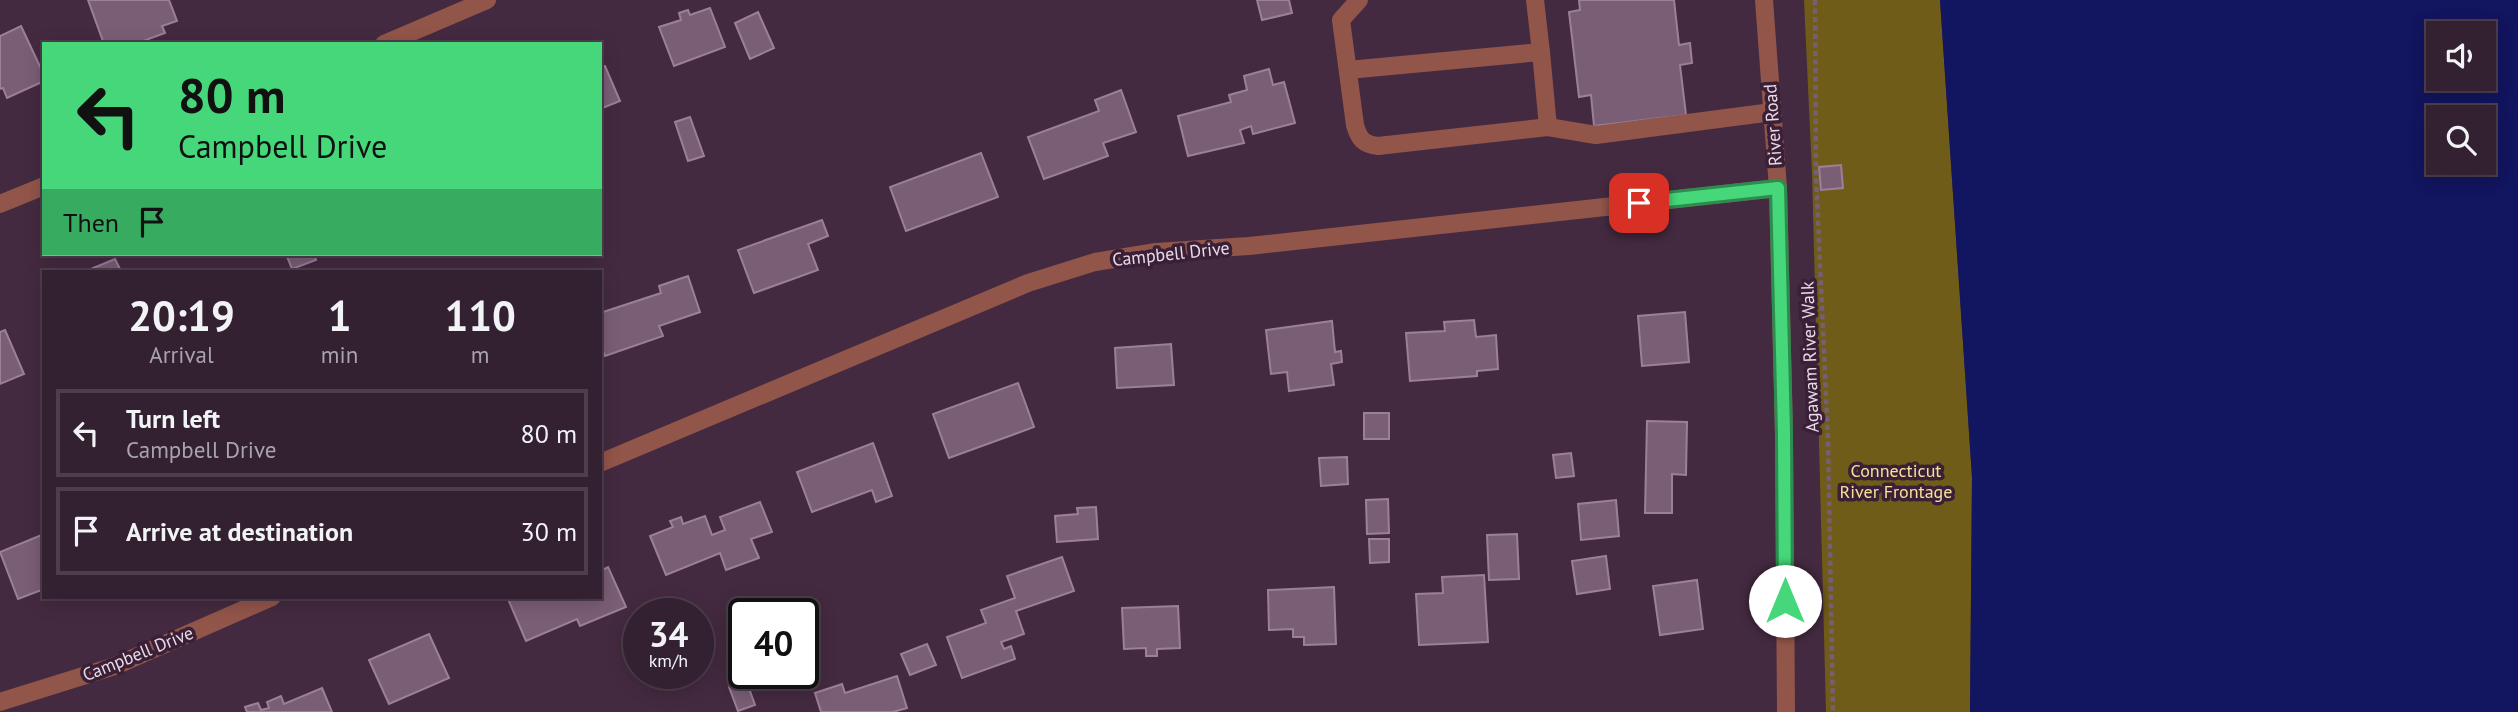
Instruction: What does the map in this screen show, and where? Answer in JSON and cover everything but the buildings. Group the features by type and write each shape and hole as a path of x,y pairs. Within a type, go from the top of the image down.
{"street":[{"path":"389,42 487,0"},
{"path":"1359,0 1341,20 1355,125 1359,138 1366,144 1378,146 1548,127 1596,135 1772,112"},
{"path":"1535,0 1548,127"},
{"name":"River Road","path":"1764,0 1778,188 1784,433 1786,712"},
{"path":"1348,70 1541,52"},
{"path":"0,204 42,187"},
{"name":"Campbell Drive","path":"602,462 1028,284 1095,262 1156,251 1249,247 1778,188"},
{"name":"Campbell Drive","path":"0,702 115,666 267,599"}],"path":[{"name":"Agawam River Walk","path":"1815,0 1816,176 1828,439 1833,712"}],"green space":[{"name":"Connecticut River Frontage","path":"1804,0 1940,0 1972,477 1970,712 1826,712 1812,173"}],"shaded area":[{"path":"1940,0 2518,0 2518,712 1970,712 1972,477"}],"route":[{"path":"1639,203 1778,188 1785,601"}]}
